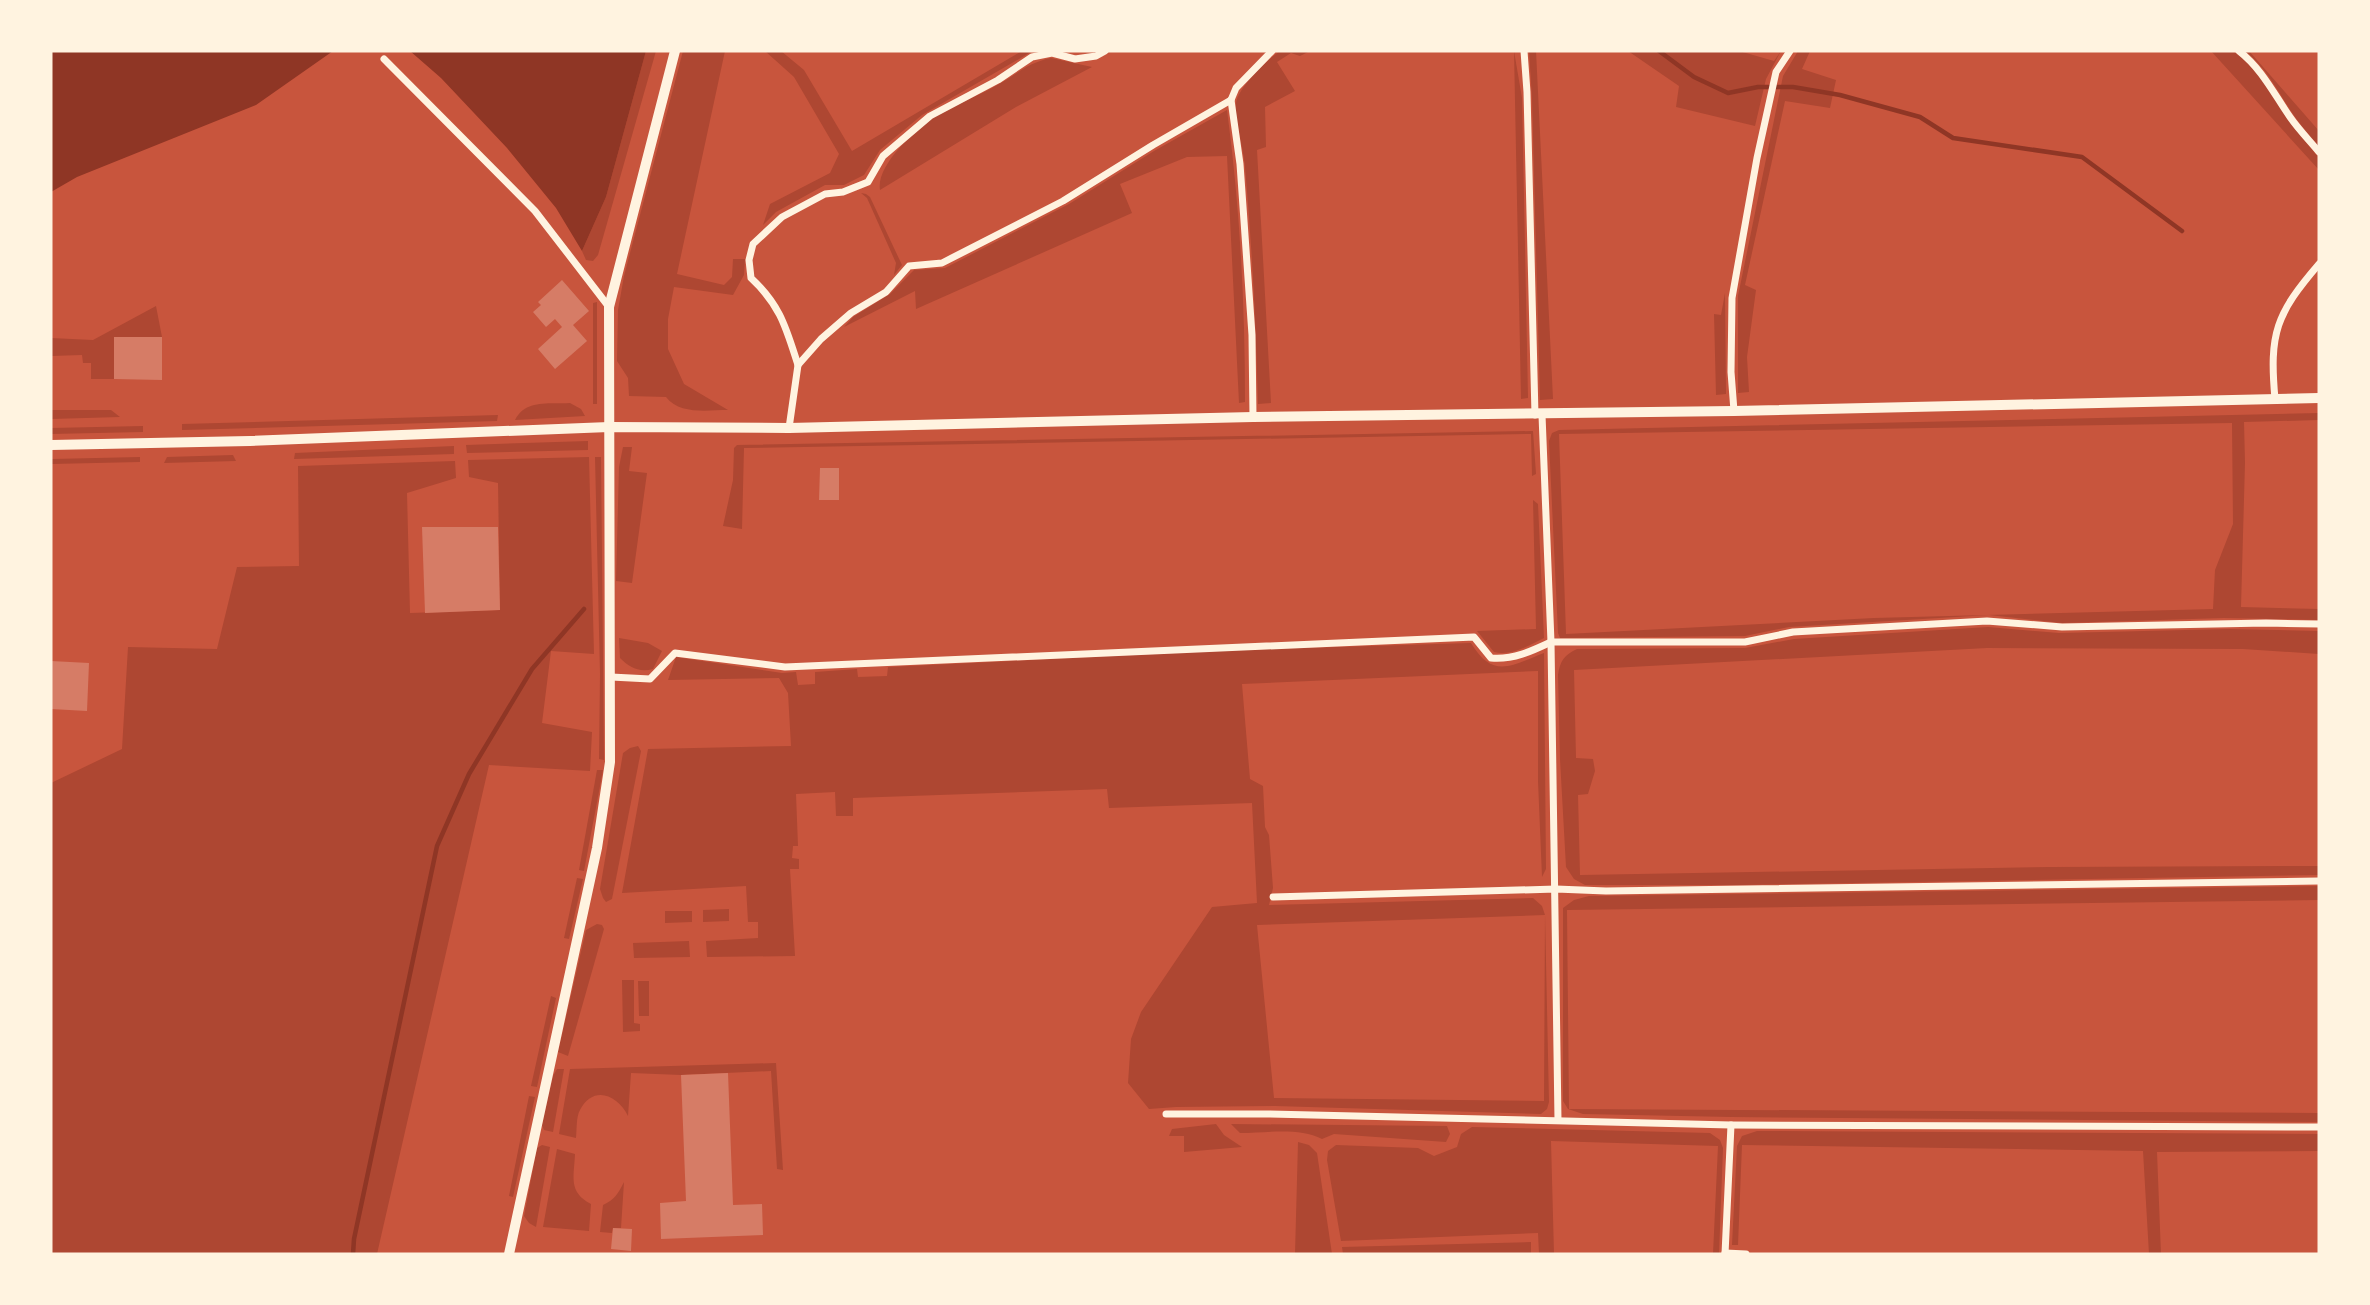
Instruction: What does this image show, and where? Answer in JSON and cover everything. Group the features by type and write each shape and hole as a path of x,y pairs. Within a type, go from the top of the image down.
{"street":[{"path":"509,1254 597,848 611,762 609,307 675,51"},
{"path":"789,428 798,365 779,312 768,294 751,278 749,260 753,244 782,217 825,194 843,192 868,182 883,156 930,116 998,80 1032,57 1052,53 1075,59 1096,56 1105,51"},
{"path":"1253,417 1252,335 1240,164 1231,100 1236,88 1272,51"},
{"path":"1524,51 1538,415 1551,642 1558,1120"},
{"path":"1734,411 1731,372 1732,298 1757,158 1776,72 1790,51"},
{"path":"2239,51 2272,86 2291,118 2319,152"},
{"path":"384,59 535,211 609,307"},
{"path":"798,365 821,339 851,313 886,292 909,266 942,263 1063,201 1231,100"},
{"path":"2275,399 2272,362 2275,333 2288,304 2319,264"},
{"path":"51,445 250,441 610,427 789,428 2319,398"},
{"path":"611,677 650,679 675,653 785,667 1474,637 1491,658 1503,659 1522,655 1551,642 1745,642 1793,632 1987,621 2062,627 2319,624"},
{"path":"1273,897 1556,889 1606,891 2319,881"},
{"path":"1166,1114 1731,1125 2319,1127"},
{"path":"1731,1125 1725,1254 1746,1254"}],"shaded area":[{"path":"51,51 333,51 256,105 77,177 51,192"},
{"path":"410,51 646,51 606,197 582,251 556,208 507,148 441,78"},
{"path":"646,51 656,51 598,255 593,261 586,260 582,251 606,197"},
{"path":"683,51 725,51 677,274 724,285 732,277 733,259 745,259 744,275 733,295 674,287 668,319 668,349 684,384 728,410 686,409 666,397 629,396 628,378 617,361 618,310 624,276"},
{"path":"765,51 781,51 804,70 852,151 1022,51 1041,51 1031,52 922,115 880,150 864,175 844,185 825,185 776,212 763,225 770,204 830,173 839,154 794,77"},
{"path":"1280,51 1310,51 1300,56 1291,53 1277,62 1295,91 1265,107 1266,147 1257,150 1271,403 1258,404 1250,226 1236,103 1248,81"},
{"path":"1514,51 1522,98 1528,398 1521,399"},
{"path":"1529,51 1536,51 1553,399 1540,400 1532,98"},
{"path":"1628,51 1739,51 1774,61 1781,51 1766,79 1755,126 1676,107 1679,86"},
{"path":"1798,51 1810,51 1802,69 1836,80 1830,108 1785,101 1745,285 1756,290 1747,357 1749,392 1738,393 1738,296 1783,76"},
{"path":"2211,51 2233,51 2246,61 2269,88 2288,120 2319,158 2319,170"},
{"path":"2245,51 2249,51 2319,131 2319,147 2266,73"},
{"path":"1051,58 1092,67 1016,107 880,190 880,181 890,160 924,125 1029,66"},
{"path":"1227,110 1241,256 1245,402 1239,403 1227,156 1187,157 1120,184 1132,213 916,309 915,291 844,327 853,317 890,294 914,270 945,268 1069,204"},
{"path":"861,193 870,197 902,265 894,275 896,263 867,198"},
{"path":"1725,293 1726,394 1716,395 1714,314 1721,315"},
{"path":"597,302 597,404 593,404 593,303"},
{"path":"156,306 162,337 115,337 114,379 91,379 91,363 83,363 82,355 51,356 51,338 93,340"},
{"path":"570,403 581,409 585,416 515,420 519,413 532,406"},
{"path":"51,410 111,410 120,417 51,419"},
{"path":"2319,413 2319,420 2244,422 2241,607 2319,609 2319,620 2224,618 2062,623 1989,615 1789,627 1745,636 1560,638 1549,441 1552,433 1559,430","holes":["2232,423 2233,524 2215,570 2213,609 1874,618 1566,634 1559,434"]},
{"path":"498,415 497,421 182,430 182,424"},
{"path":"143,426 143,432 51,434 51,428"},
{"path":"1533,431 1536,474 1532,476 1531,434 744,448 742,529 723,526 733,480 734,448 737,445"},
{"path":"588,441 588,450 467,453 466,445"},
{"path":"454,446 454,454 294,459 295,453"},
{"path":"623,447 632,447 629,471 647,473 632,583 616,581 619,467"},
{"path":"233,455 236,461 164,463 167,457"},
{"path":"140,457 140,462 52,464 52,459"},
{"path":"589,457 594,654 551,651 542,723 592,732 590,771 489,765 377,1254 51,1254 51,783 122,749 128,647 217,649 237,567 299,566 298,466 455,461 456,478 407,493 410,613 500,610 498,483 469,477 468,460"},
{"path":"595,457 601,457 604,760 599,759 600,674"},
{"path":"1533,500 1538,504 1544,638 1514,651 1494,652 1477,631 1536,629"},
{"path":"1988,627 2059,633 2229,629 2319,631 2319,654 2243,649 1987,648 1574,670 1576,758 1593,759 1595,771 1588,794 1578,795 1580,875 2050,867 2319,866 2319,875 1585,885 1574,879 1566,867 1558,675 1563,659 1573,651 1745,648 1794,639"},
{"path":"619,638 648,643 662,651 653,669 639,670 623,661 620,658"},
{"path":"1471,643 1479,655 1495,666 1513,665 1544,653 1546,869 1542,877 1538,781 1538,671 1242,684 1250,779 1263,786 1265,827 1269,835 1273,888 1269,905 1533,898 1542,906 1545,915 1549,1102 1547,1109 1541,1114 1275,1106 1149,1109 1128,1083 1131,1039 1141,1012 1212,907 1257,903 1252,803 1109,808 1107,789 853,798 853,816 836,816 835,792 796,794 798,846 793,846 792,858 799,859 799,869 790,869 795,956 707,957 706,941 758,938 758,922 748,922 746,886 622,893 648,749 791,746 788,693 779,678 668,680 676,657 782,673 796,672 798,685 815,684 815,672 857,669 858,677 887,676 888,667 1238,650","holes":["1545,915 1544,1101 1274,1098 1257,925"]},
{"path":"638,746 641,751 612,899 606,902 600,889 623,753"},
{"path":"597,770 603,770 584,871 579,870"},
{"path":"577,878 583,879 569,939 564,938"},
{"path":"2319,886 2319,900 1567,910 1569,1109 2319,1113 2319,1122 1583,1114 1568,1109 1563,1101 1563,908 1574,900 1589,896"},
{"path":"729,909 729,921 703,922 703,910"},
{"path":"665,911 692,911 692,922 665,923"},
{"path":"597,924 604,929 568,1056 558,1052 586,930"},
{"path":"689,941 690,957 634,958 633,943"},
{"path":"622,980 634,980 634,1023 640,1024 640,1031 623,1032"},
{"path":"638,981 649,981 649,1016 639,1016"},
{"path":"551,996 556,998 537,1087 531,1086"},
{"path":"776,1063 783,1170 777,1169 771,1071 681,1075 631,1073 628,1116 612,1098 599,1095 592,1097 580,1110 576,1138 559,1134 570,1069"},
{"path":"557,1069 564,1069 553,1132 544,1130 542,1125"},
{"path":"529,1096 535,1097 513,1197 509,1196"},
{"path":"1216,1124 1224,1135 1242,1147 1184,1152 1184,1136 1169,1136 1172,1129"},
{"path":"1231,1124 1447,1126 1450,1134 1446,1142 1334,1134 1322,1139 1293,1132 1240,1133"},
{"path":"1472,1127 1710,1133 1720,1140 1723,1148 1719,1254 1713,1254 1718,1146 1551,1141 1554,1254 1539,1254 1538,1233 1341,1241 1327,1160 1328,1151 1336,1145 1418,1148 1434,1156 1457,1147 1461,1134"},
{"path":"1757,1131 2319,1134 2319,1151 2157,1152 2161,1254 2149,1254 2143,1151 1742,1145 1738,1245 1732,1245 1737,1146 1742,1136"},
{"path":"1298,1142 1309,1145 1317,1153 1332,1254 1295,1254"},
{"path":"542,1145 550,1147 536,1227 524,1216 537,1148"},
{"path":"557,1149 575,1154 574,1183 579,1194 591,1204 589,1231 543,1227"},
{"path":"624,1182 621,1228 613,1228 612,1233 600,1232 603,1205 615,1196"},
{"path":"1531,1242 1531,1254 1343,1254 1342,1247"}],"building":[{"path":"562,280 589,311 573,325 587,341 555,369 538,349 562,327 555,319 546,327 533,312 541,305 538,302"},
{"path":"114,337 162,337 162,380 114,379"},
{"path":"820,468 839,468 839,500 819,500"},
{"path":"422,527 498,527 500,610 425,613"},
{"path":"51,661 89,663 87,711 51,709"},
{"path":"728,1073 733,1205 762,1204 763,1235 661,1239 660,1203 686,1201 681,1075"},
{"path":"613,1228 632,1229 631,1251 611,1249"}],"waterway":[{"path":"1659,51 1694,77 1728,93 1758,87 1793,87 1840,95 1920,117 1953,138 2082,157 2182,231"},
{"path":"353,1254 437,846 469,774 532,669 584,609"}]}
